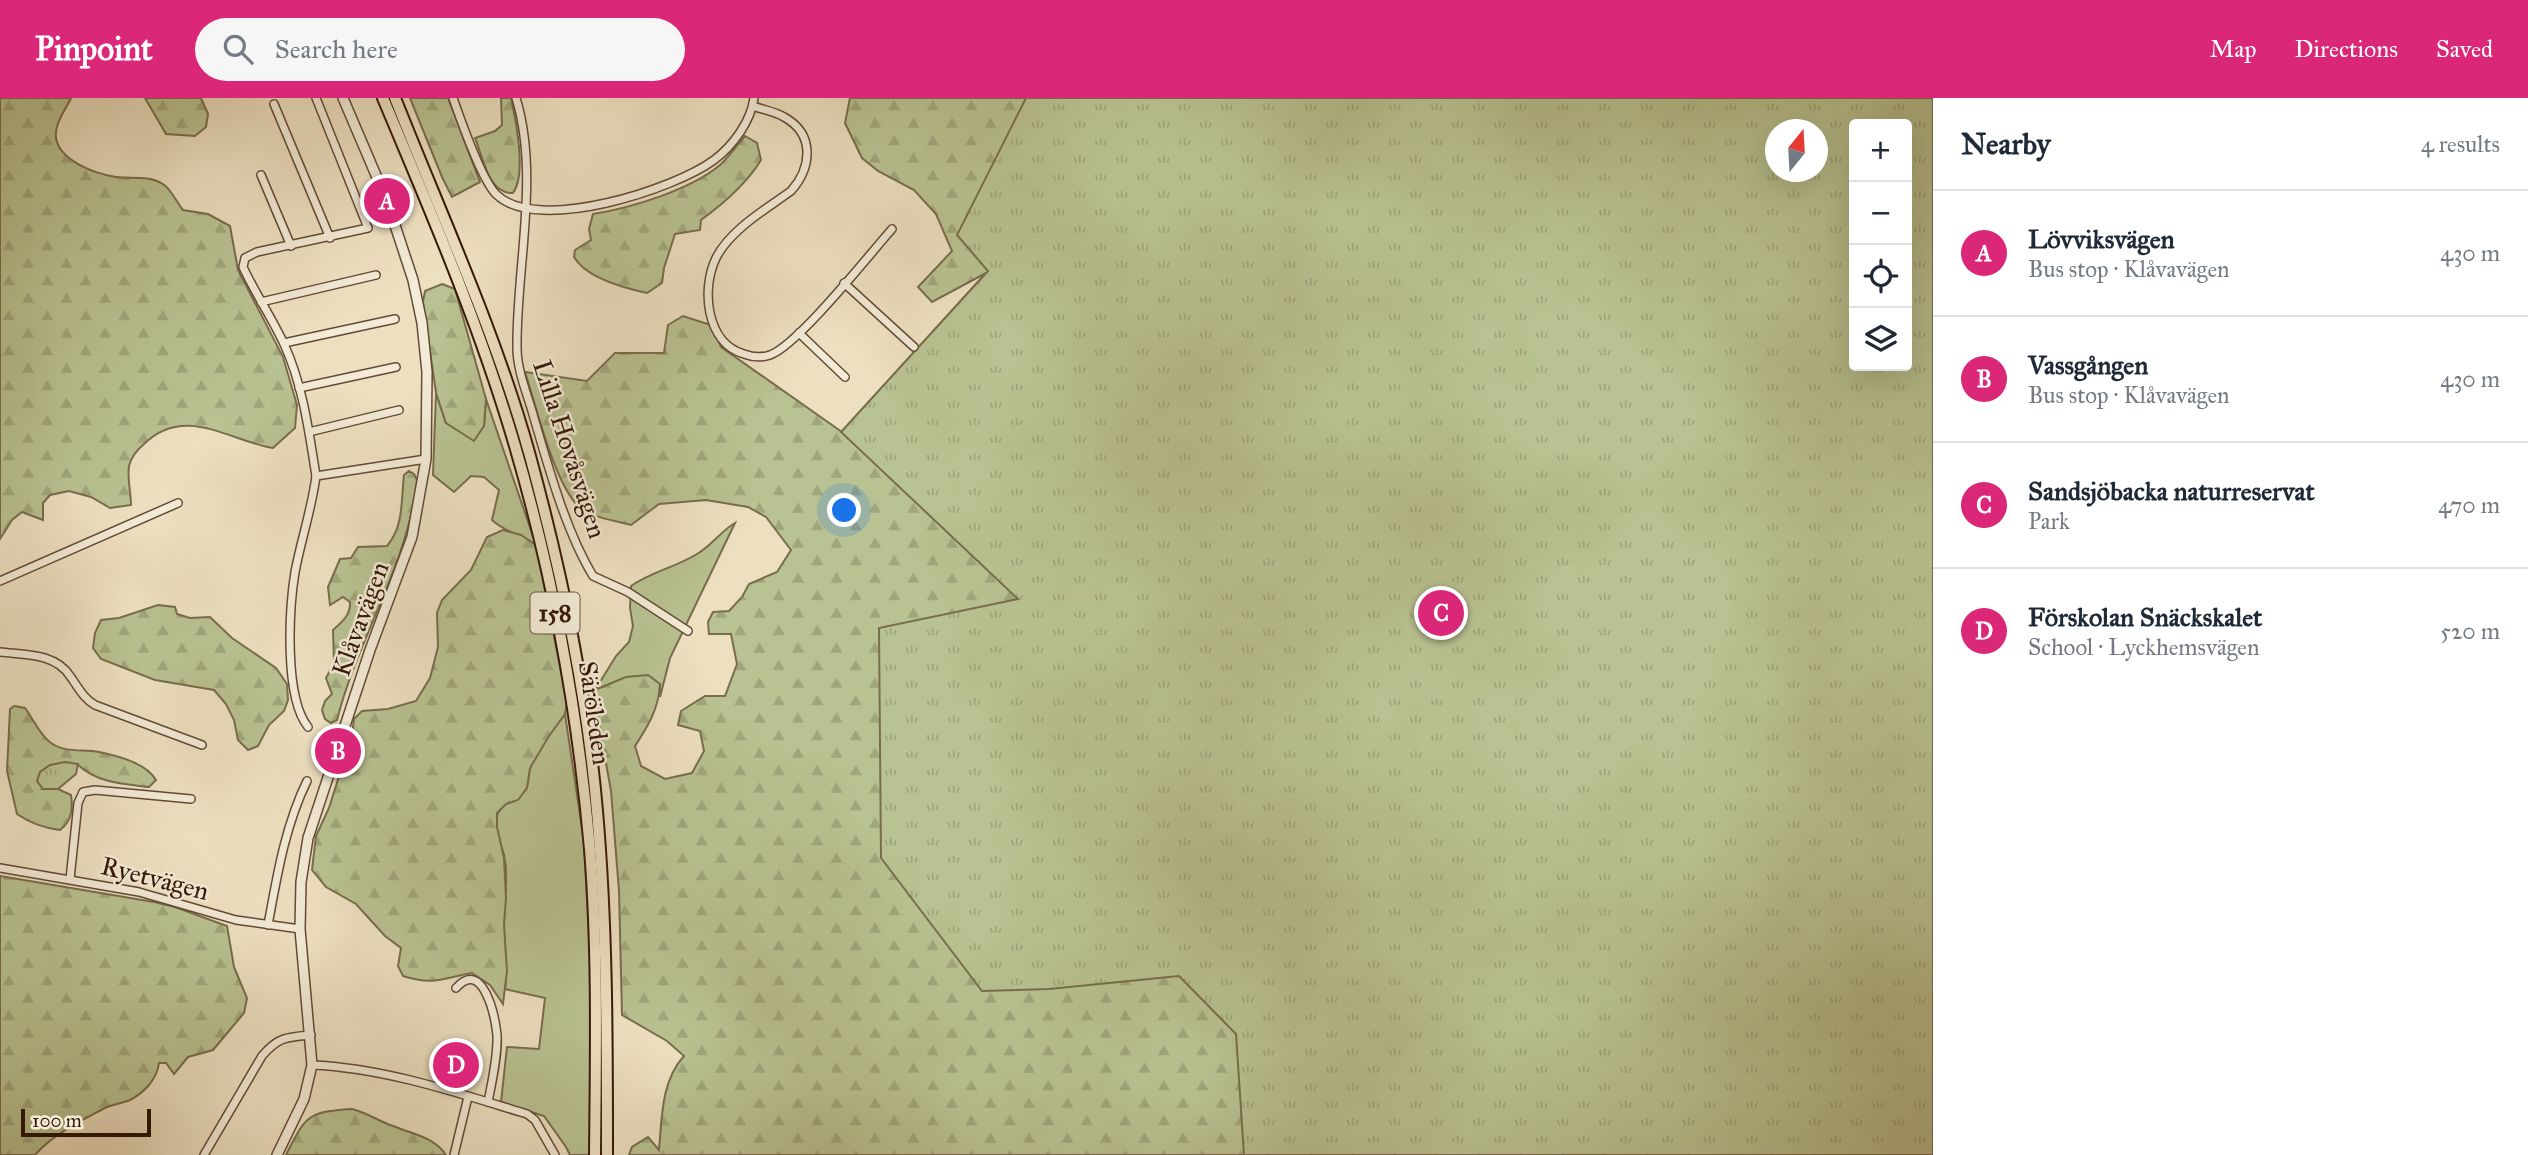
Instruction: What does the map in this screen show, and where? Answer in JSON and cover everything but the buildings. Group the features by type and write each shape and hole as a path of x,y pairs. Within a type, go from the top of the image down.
{"main road":[{"name":"Säröleden","path":"383,98 459,280 498,391 534,517 566,666 590,850 596,1155"},
{"name":"Säröleden","path":"395,98 477,298 529,454 549,532 577,667 593,773 604,903 607,1155"}],"street":[{"path":"308,727 298,710 294,695 291,615 295,572 316,476 299,388 284,343 243,267 243,262 249,254 368,229 316,98"},
{"name":"Klåvavägen","path":"277,1155 304,1099 312,1065 300,929 302,882 313,820 370,650 412,537 426,459 427,372 414,280 387,201 343,98"},
{"path":"453,98 486,180 497,195 524,208 555,209 611,202 649,192 689,175 717,158 733,141 753,102 795,124 808,146 808,161 799,182 721,249 709,280 709,311 724,343 740,354 752,357 771,355 799,333 892,229"},
{"name":"Lilla Hovåsvägen","path":"516,98 524,146 524,208 517,336 519,365 536,423 577,545 593,576 628,592 688,631"},
{"path":"274,104 330,238"},
{"path":"261,175 291,246"},
{"path":"261,302 376,275"},
{"path":"844,283 914,347"},
{"path":"284,343 395,319"},
{"path":"799,333 845,377"},
{"path":"299,388 396,367"},
{"path":"309,432 399,410"},
{"path":"316,476 426,459"},
{"path":"0,581 178,503"},
{"path":"0,652 46,658 66,671 88,701 202,745"},
{"path":"268,925 286,834 296,803 307,781"},
{"path":"70,879 78,803 83,792 95,790 191,799"},
{"name":"Ryetvägen","path":"0,868 167,898 219,916 300,929"},
{"path":"456,988 464,979 470,978 484,987 488,998 497,1035 488,1102"},
{"path":"204,1155 262,1056 272,1044 281,1039 311,1035"},
{"path":"312,1065 366,1072 531,1115 555,1155"},
{"path":"454,1155 468,1097"}],"green space":[{"path":"0,98 71,98 58,123 56,138 66,155 96,172 122,178 157,181 169,189 183,210 208,214 230,226 238,270 283,357 297,405 295,428 273,448 207,428 175,427 160,432 141,446 130,463 131,505 110,508 91,497 69,491 50,495 43,503 43,520 22,512 12,520 0,539"},
{"path":"145,98 201,98 208,114 206,127 195,136 166,134"},
{"path":"410,98 448,98 480,182 452,197"},
{"path":"501,98 511,98 518,133 519,173 513,193 498,188 492,181 475,138 495,131 502,125"},
{"path":"850,98 1933,98 1933,454 1303,1155 629,1155 632,1147 648,1137 659,1150 667,1088 676,1066 684,1056 667,1041 622,1015 619,891 611,791 595,690 626,677 648,675 660,684 655,709 635,746 641,766 665,779 692,773 704,751 700,731 678,725 681,711 705,696 725,696 737,664 731,634 709,634 708,622 713,612 729,611 742,597 749,584 777,572 791,550 766,517 748,507 706,500 659,504 631,525 584,511 574,501 556,468 525,372 587,381 615,353 664,353 668,325 683,316 711,325 721,347 842,432 986,273 932,302 918,287 952,251 936,214 914,190 878,171 862,158 845,123"},
{"path":"1026,98 1933,98 1933,1155 1244,1155 1236,1034 1179,976 1049,989 982,991 881,858 879,628 1018,599 841,432 988,271 957,235"},
{"path":"745,136 757,143 761,160 734,193 701,220 700,230 675,234 662,283 647,293 628,288 587,271 574,257 575,250 591,240 589,229 593,214 642,202 693,182 720,165"},
{"path":"442,284 455,289 486,399 484,426 474,441 446,423 436,393 423,302 425,291"},
{"path":"436,393 446,423 484,426 486,399 536,545 492,520 499,490 484,477 471,476 454,492 433,475"},
{"path":"409,471 417,480 404,542 357,659 337,720 331,723 325,719 322,710 325,701 332,694 326,678 334,663 333,630 343,621 350,602 343,597 330,605 328,587 340,559 351,558 358,547 387,546 401,513 404,475"},
{"path":"735,523 670,658 660,697 660,684 595,690 616,656 629,642 633,626 631,586 697,554"},
{"path":"503,530 521,535 536,545 567,702 565,714 530,768 527,788 518,800 506,804 497,813 497,827 504,858 506,898 504,925 507,971 503,1004 490,985 472,973 431,981 403,976 398,966 401,948 385,936 356,904 326,887 312,870 316,836 329,808 352,735 354,719 362,711 388,709 416,701 430,678 438,647 437,613 442,600 471,570 487,537"},
{"path":"158,605 175,607 177,614 190,618 210,617 232,638 276,668 287,684 288,700 284,711 269,725 258,746 248,750 238,740 234,720 226,704 214,690 155,680 101,659 93,648 95,633 101,620 119,618"},
{"path":"14,706 25,708 43,735 56,746 123,758 146,769 156,780 149,787 120,783 102,779 77,764 43,789 58,789 71,795 71,814 67,823 60,830 27,820 17,814 7,771 10,709"},
{"path":"565,714 584,842 594,1037 591,1155 570,1155 544,1116 501,1102 507,1047 539,1049 545,998 505,989 506,872 496,817 504,806 526,789 530,769 537,754"},
{"path":"65,762 78,764 76,774 58,789 43,789 37,781 40,772 50,765"},
{"path":"0,876 154,902 227,926 234,967 247,998 244,1013 213,1050 188,1057 174,1074 166,1063 159,1063 153,1080 141,1093 130,1100 106,1107 76,1124 50,1141 35,1155 0,1155"},
{"path":"352,1109 429,1140 446,1155 286,1155 309,1118 325,1112"}],"place":[{"name":"Lövviksvägen","path":"387,201"},
{"name":"Sandsjöbacka naturreservat","path":"1441,613"},
{"name":"Vassgången","path":"338,751"},
{"name":"Förskolan Snäckskalet","path":"456,1065"}]}
